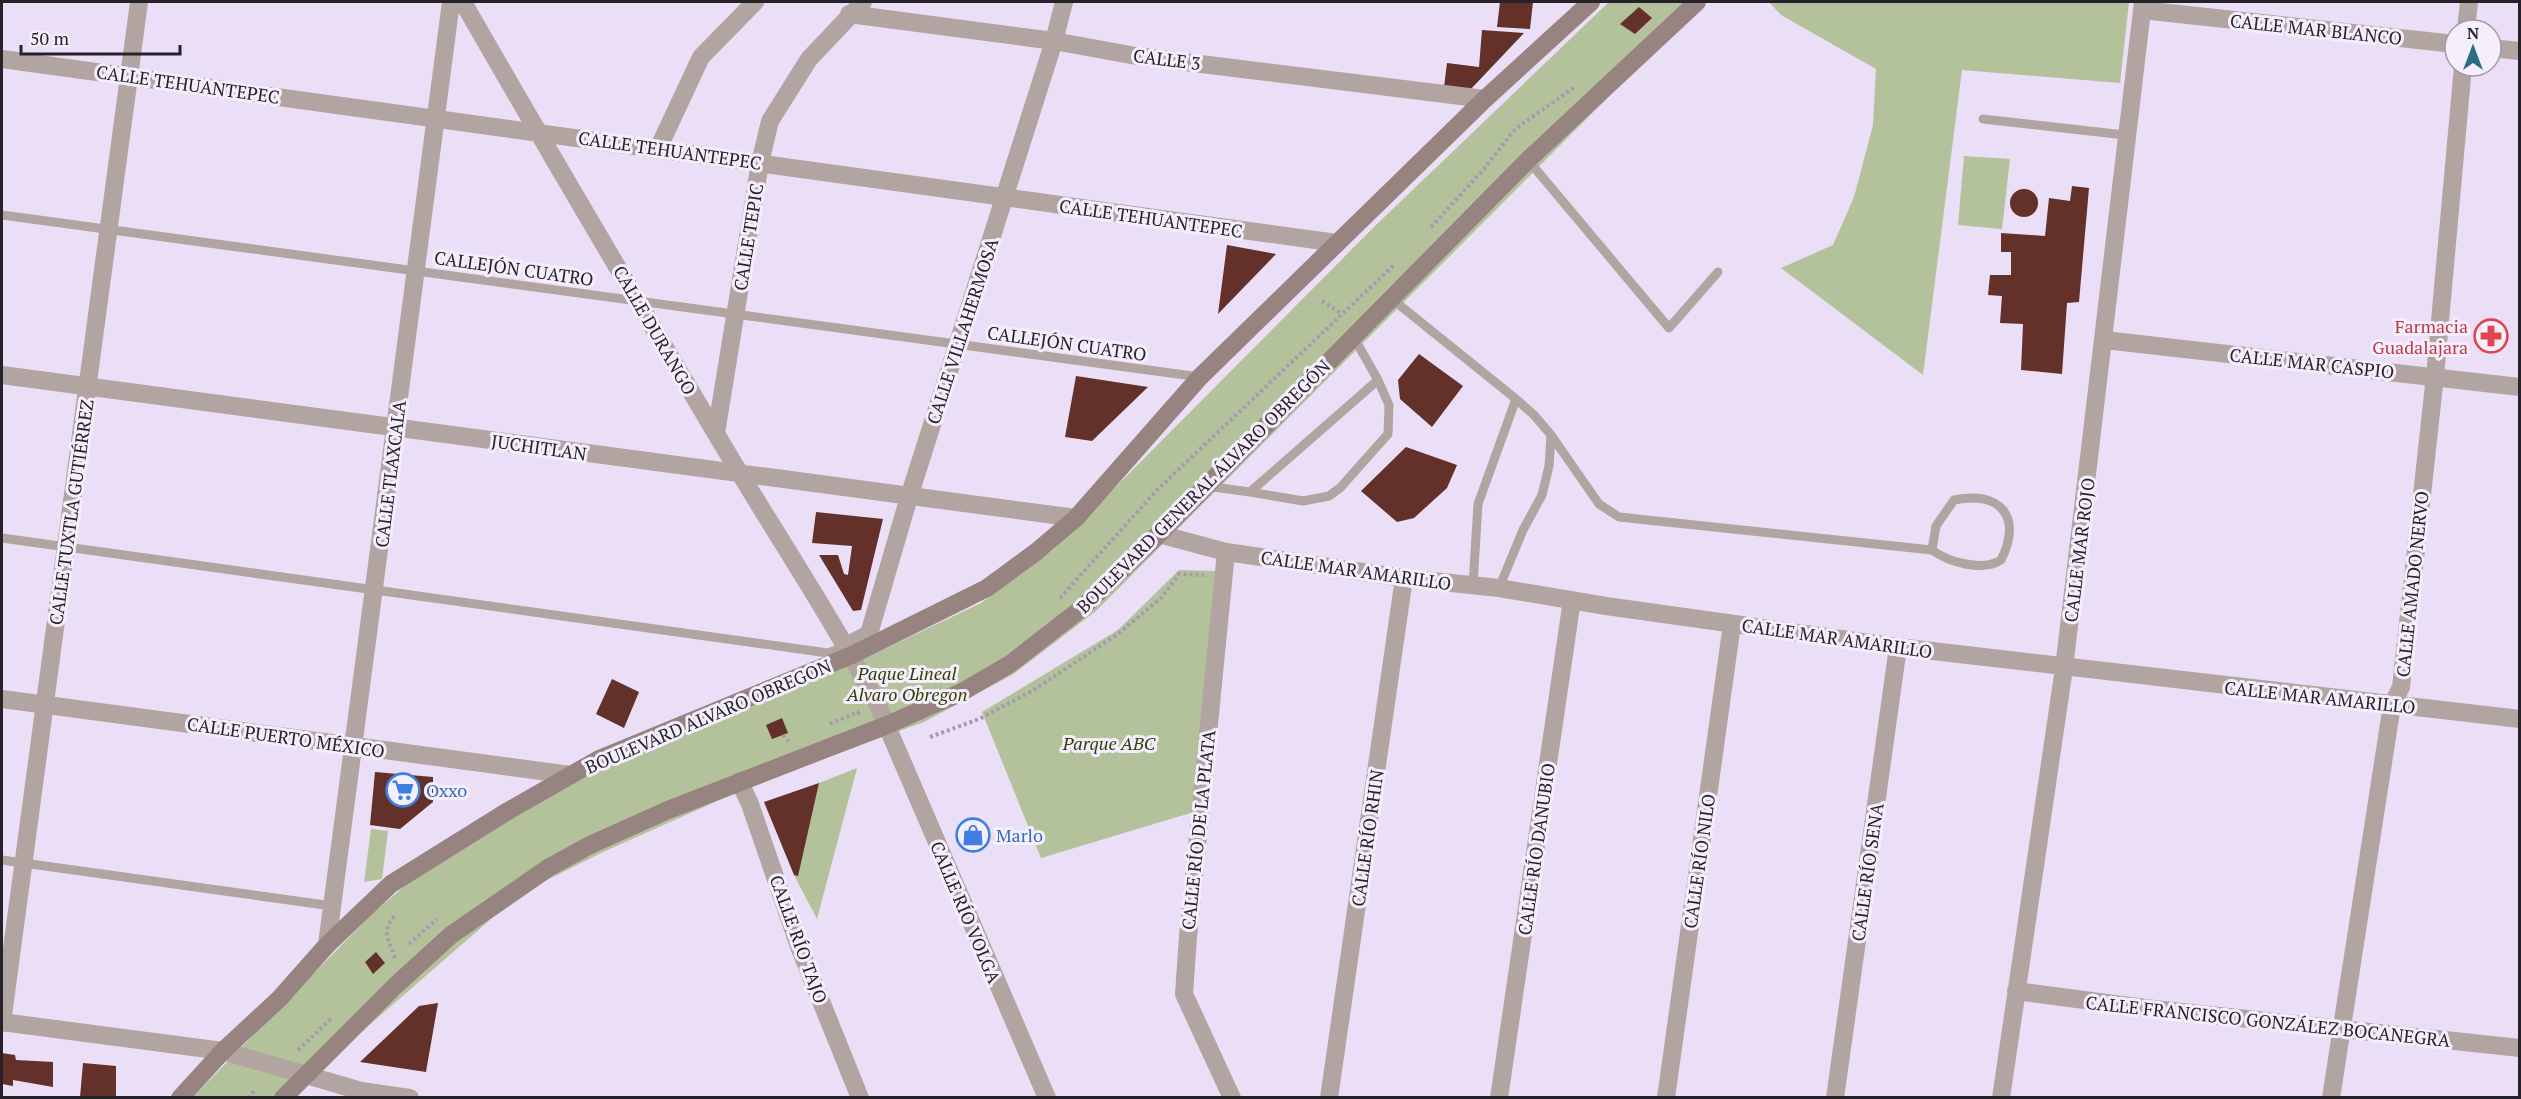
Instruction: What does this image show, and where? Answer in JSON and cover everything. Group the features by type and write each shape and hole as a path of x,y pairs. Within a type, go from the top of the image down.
{"main road":[{"path":"848,651 987,588 1076,518 1200,377 1485,99 1591,2"},
{"name":"BOULEVARD GENERAL ÁLVARO OBREGÓN","path":"306,1075 395,986 451,935 505,897 590,845 739,781 887,725 962,692 1010,664 1082,608 1159,534 1528,160 1696,2"},
{"name":"BOULEVARD ALVARO OBREGON","path":"180,1098 223,1052 279,998 327,945 391,884 599,759 848,651"},
{"path":"283,1098 306,1075"}],"street":[{"name":"CALLE TUXTLA GUTIÉRREZ","path":"2,1023 139,2"},
{"name":"CALLE TLAXCALA","path":"327,945 376,590 451,2"},
{"name":"CALLE DURANGO","path":"463,2 716,433 848,651"},
{"path":"658,149 701,57 755,2"},
{"name":"CALLE TEPIC","path":"716,433 760,163 770,122 809,59 849,14 863,2"},
{"name":"CALLE VILLAHERMOSA","path":"848,651 869,634 909,497 1054,41 1064,2"},
{"path":"2467,18 2469,2"},
{"name":"CALLE MAR BLANCO","path":"2142,6 2443,43"},
{"name":"CALLE MAR ROJO","path":"2001,1098 2064,668 2142,6"},
{"name":"CALLE 3","path":"849,14 1054,41 1136,56 1485,99"},
{"path":"2503,49 2520,51"},
{"name":"CALLE TEHUANTEPEC","path":"2,58 1337,243"},
{"name":"CALLE AMADO NERVO","path":"2331,1098 2392,705 2401,687 2435,376 2462,78"},
{"name":"CALLE MAR CASPIO","path":"2104,340 2520,387"},
{"name":"JUCHITLAN","path":"2,375 1076,518"},
{"name":"CALLE MAR AMARILLO","path":"1159,534 1226,552 1404,578 1499,588 1898,647 2520,719"},
{"name":"CALLE RÍO DE LA PLATA","path":"1226,552 1189,926 1185,994 1232,1098"},
{"name":"CALLE RÍO RHIN","path":"1329,1098 1404,578"},
{"name":"CALLE RÍO DANUBIO","path":"1499,1098 1572,600"},
{"name":"CALLE RÍO NILO","path":"1666,1098 1732,624"},
{"name":"CALLE RÍO SENA","path":"1835,1098 1898,647"},
{"name":"CALLE RÍO VOLGA","path":"848,651 887,725 1047,1098"},
{"name":"CALLE PUERTO MÉXICO","path":"2,699 571,775"},
{"name":"CALLE RÍO TAJO","path":"739,781 750,804 800,948 860,1098"},
{"name":"CALLE FRANCISCO GONZÁLEZ BOCANEGRA","path":"2016,991 2340,1030 2520,1048"},
{"path":"2,1023 223,1052 364,1094 410,1098"}],"lane":[{"path":"1983,119 2126,135"},
{"path":"1528,160 1669,328 1718,272"},
{"name":"CALLEJÓN CUATRO","path":"2,215 1200,377"},
{"path":"1392,299 1516,399 1551,435 1599,504 1619,517 1932,550 1941,557 1960,563 1995,564 2005,553 2008,529 2005,510 1994,500 1975,495 1954,500 1936,526 1932,550"},
{"path":"1206,486 1303,501 1329,496 1340,488 1388,434 1389,405 1353,336"},
{"path":"1250,492 1377,380"},
{"path":"1473,585 1478,504 1516,399"},
{"path":"1499,588 1523,530 1542,495 1549,466 1551,435"},
{"path":"2,538 828,653 848,651"},
{"path":"2,860 332,906"}],"path":[{"path":"1429,229 1484,170 1515,129 1577,86"},
{"path":"1055,604 1073,580 1219,429 1399,261"},
{"path":"1322,301 1346,317"},
{"path":"1219,429 1220,435"},
{"path":"1195,454 1199,458"},
{"path":"1119,531 1124,537"},
{"path":"930,737 979,719 1032,691 1118,634 1162,597 1179,574 1215,575"},
{"path":"904,692 932,684"},
{"path":"835,714 838,720"},
{"path":"783,735 790,743"},
{"path":"395,958 385,933 387,923 396,914"},
{"path":"248,1098 254,1091"}],"green space":[{"name":"Paque Lineal Alvaro Obregon","path":"1609,2 1703,2 1096,611 1012,675 924,722 760,782 603,852 547,880 491,919 359,1034 296,1097 192,1098 372,914 435,860 565,780 853,664 981,603 1054,549 1376,225"},
{"path":"1769,2 2129,2 2120,83 1962,70 1923,375 1781,268 1833,245 1854,197 1873,125 1876,69 1781,15"},
{"path":"1964,156 2010,159 2002,229 1958,225"},
{"name":"Parque ABC","path":"1179,570 1218,571 1194,812 1041,858 982,712 1118,630"},
{"path":"857,768 817,919 794,875 819,783"},
{"path":"371,829 388,831 382,879 364,882"}],"building":[{"path":"1500,2 1533,2 1530,29 1497,27"},
{"path":"1639,7 1652,18 1635,34 1620,24"},
{"path":"1482,30 1524,33 1470,90 1444,87 1447,63 1479,67"},
{"path":"2072,186 2089,188 2079,302 2067,303 2062,374 2021,370 2023,324 2000,323 2002,296 1988,295 1990,275 2011,275 2011,252 2001,252 2001,233 2045,236 2049,198 2070,201"},
{"path":"2024,189 2034,193 2038,203 2034,213 2024,217 2014,213 2010,203 2014,193"},
{"path":"1227,245 1276,254 1218,314"},
{"path":"1419,354 1463,386 1432,427 1400,399 1398,380"},
{"path":"1076,376 1148,387 1092,441 1065,437"},
{"path":"1406,447 1457,465 1447,488 1414,518 1397,522 1361,491"},
{"path":"816,512 883,519 861,610 853,611 819,555 838,555 844,574 848,575 852,546 812,543"},
{"path":"612,679 639,692 624,728 596,714"},
{"path":"782,718 788,733 772,739 766,725"},
{"name":"Oxxo","path":"375,772 433,777 433,802 400,829 370,825"},
{"path":"819,783 798,876 794,875 764,802"},
{"path":"376,952 385,963 373,974 365,962"},
{"path":"438,1003 426,1072 360,1062 419,1006"},
{"path":"2,1053 15,1055 16,1060 53,1062 53,1087 13,1080 13,1086 2,1084"},
{"path":"83,1063 116,1066 116,1098 80,1097"}],"place":[{"name":"Farmacia Guadalajara","path":"2491,336"},
{"name":"Oxxo","path":"403,790"},
{"name":"Marlo","path":"973,835"}]}
